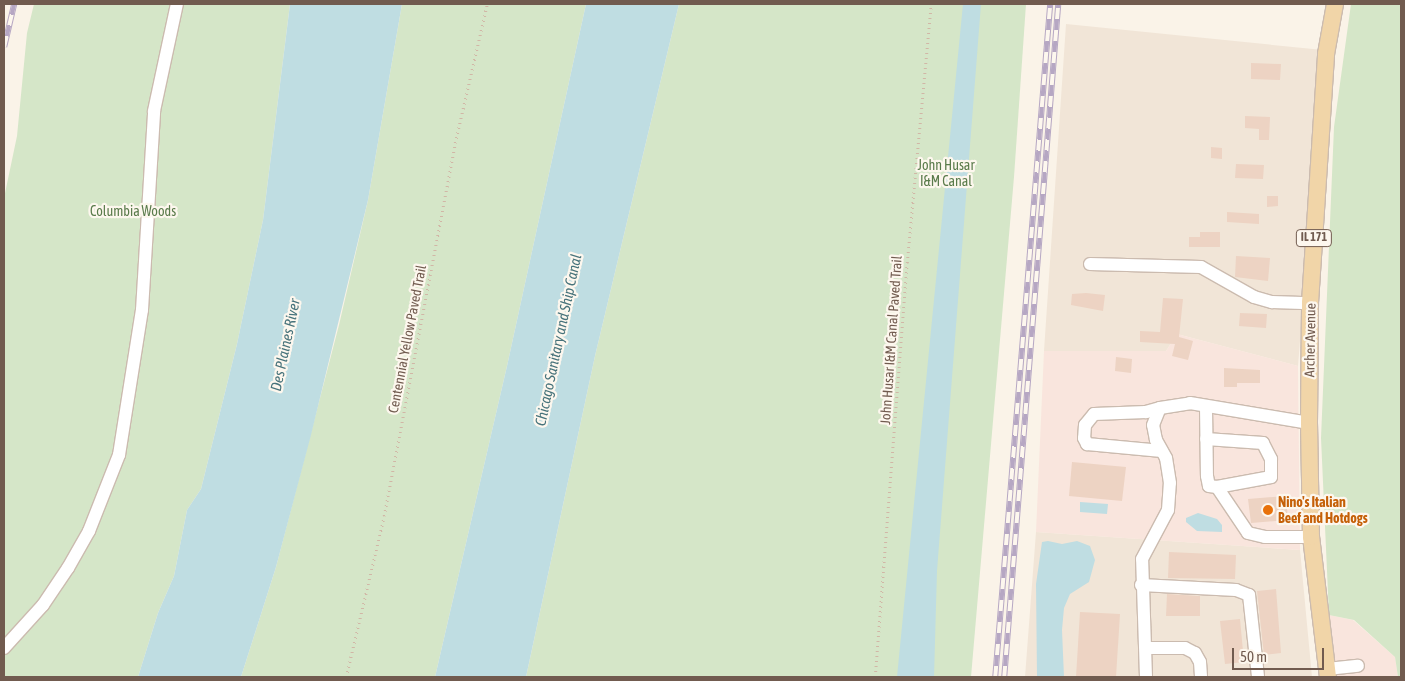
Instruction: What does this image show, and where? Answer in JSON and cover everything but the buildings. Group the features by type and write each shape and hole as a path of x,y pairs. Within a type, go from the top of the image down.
{"main road":[{"name":"Archer Avenue","path":"1328,673 1311,537 1309,423 1310,303 1326,54 1335,4"}],"lane":[{"path":"4,648 43,604 68,568 89,531 119,455 142,310 154,111 177,4"},
{"path":"1090,264 1201,267 1254,297 1272,302 1310,303"},
{"path":"1162,451 1087,444 1084,438 1085,426 1094,414 1146,412 1190,403 1206,408 1309,423"},
{"path":"1146,677 1147,648 1141,585 1142,559 1168,510 1170,483 1153,425 1160,408"},
{"path":"1206,408 1206,440 1207,476 1209,486 1217,487 1271,477 1271,459 1263,442 1206,440"},
{"path":"1217,487 1248,533 1265,537 1311,537"},
{"path":"1141,585 1236,590 1249,595 1258,677"},
{"path":"1147,648 1185,648 1194,653 1200,662 1201,677"},
{"path":"1328,673 1358,666"}],"path":[{"name":"Centennial Yellow Paved Trail","path":"346,677 384,516 453,153 487,4"},
{"name":"John Husar I&M Canal Paved Trail","path":"875,677 906,263 931,4"}],"shaded area":[{"path":"1066,24 1323,50 1298,366 1177,334 1166,351 1044,351"},
{"path":"1177,334 1298,366 1300,550 1036,532 1044,351 1166,351"},
{"path":"1036,532 1300,550 1312,677 1025,677"},
{"path":"1329,615 1353,620 1395,657 1398,677 1334,677"}],"green space":[{"name":"Columbia Woods","path":"34,4 290,4 263,220 237,344 201,489 187,510 174,576 158,613 138,677 4,677 4,198 17,136 27,33"},
{"path":"402,4 586,4 507,366 435,677 241,677 276,567 339,325 368,200"},
{"name":"John Husar I&M Canal","path":"679,4 1026,4 1014,177 971,677 526,677 595,356"},
{"path":"1351,4 1401,4 1401,677 1398,677 1395,657 1354,620 1329,615 1321,438 1334,127"}],"water":[{"name":"Des Plaines River","path":"290,4 402,4 368,200 311,435 276,567 241,677 138,677 158,613 174,576 187,510 201,489 237,344 263,220"},
{"name":"Chicago Sanitary and Ship Canal","path":"586,4 679,4 595,356 526,677 435,677 507,366"},
{"path":"963,4 981,4 937,571 934,677 897,677"},
{"path":"1080,502 1108,504 1107,514 1080,512"},
{"path":"1198,513 1217,519 1222,525 1222,532 1197,531 1186,522 1186,518"},
{"path":"1048,541 1062,544 1077,541 1090,546 1095,560 1089,582 1070,594 1064,608 1062,630 1064,677 1037,677 1036,584 1042,542"}],"railway":[{"path":"4,47 14,4"},
{"path":"995,677 1050,4"},
{"path":"1004,677 1058,4"}],"place":[{"name":"Nino's Italian Beef and Hotdogs","path":"1268,510"}]}
